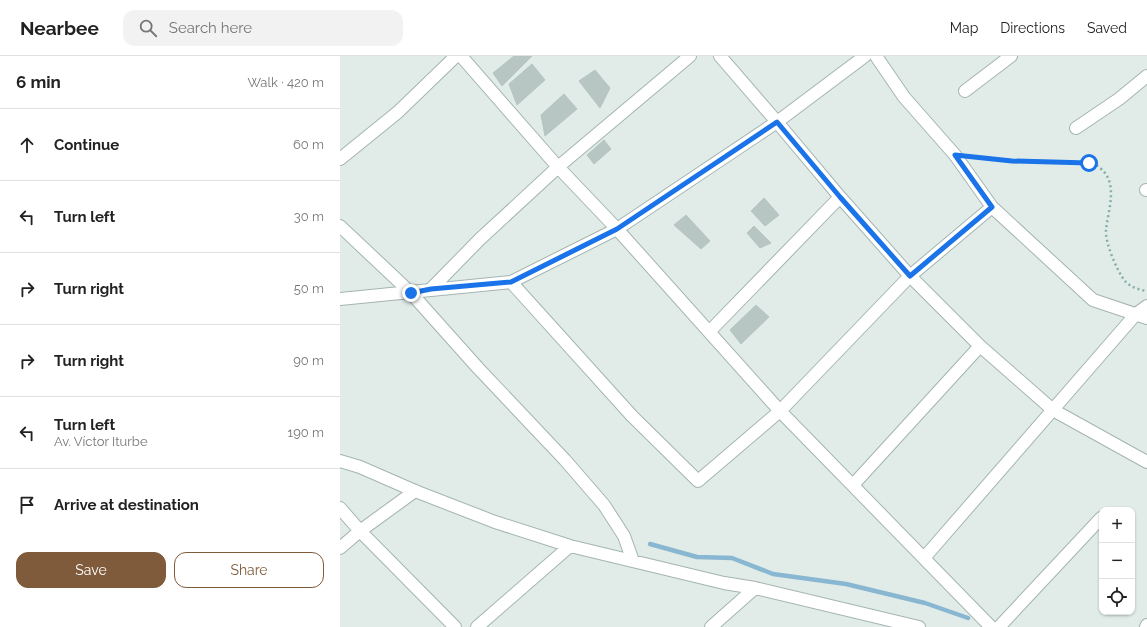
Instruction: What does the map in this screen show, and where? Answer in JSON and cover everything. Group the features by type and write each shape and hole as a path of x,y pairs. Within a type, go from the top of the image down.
{"street":[{"path":"340,159 398,112 456,56"},
{"path":"461,56 558,167 617,229 780,412 991,627"},
{"path":"431,289 480,239 558,167 690,56"},
{"path":"720,56 840,197 910,276 980,346 1053,410 1147,462"},
{"path":"340,299 511,282 617,229 777,122 865,56"},
{"path":"876,56 904,97 955,155 992,207 1093,300 1141,316"},
{"path":"965,92 1011,56"},
{"path":"1076,128 1120,99 1147,76"},
{"path":"709,332 840,197"},
{"path":"511,282 632,416 698,481 780,412 910,276 992,207"},
{"path":"340,226 411,293 478,368 565,460 604,505 624,536 633,561"},
{"path":"924,558 1053,410 1141,316 1147,306"},
{"path":"853,485 980,346"},
{"path":"340,461 360,467 415,491 495,522 570,546 919,627"},
{"path":"340,548 360,531 415,491"},
{"path":"340,508 360,531 455,627"},
{"path":"999,627 1099,520"},
{"path":"477,627 570,546"},
{"path":"711,627 754,588"}],"path":[{"path":"955,155 1012,161 1089,163 1100,168 1108,179 1112,196 1106,231 1112,258 1126,282 1140,290 1147,291"}],"building":[{"path":"514,56 532,56 502,86 493,73"},
{"path":"532,64 545,80 517,105 509,84"},
{"path":"595,70 610,88 600,108 579,81"},
{"path":"564,94 577,109 545,136 541,115"},
{"path":"604,140 611,149 594,164 587,155"},
{"path":"764,198 779,215 765,226 751,211"},
{"path":"686,215 710,241 701,249 674,225"},
{"path":"754,226 771,243 760,248 747,233"},
{"path":"756,305 769,317 741,344 730,330"}],"waterway":[{"path":"650,544 697,557 732,558 773,574 846,584 925,603 968,618"}],"route":[{"path":"411,293 431,289 511,282 617,229 777,122 840,197 910,276 992,207 955,155 1012,161 1089,163"}]}
